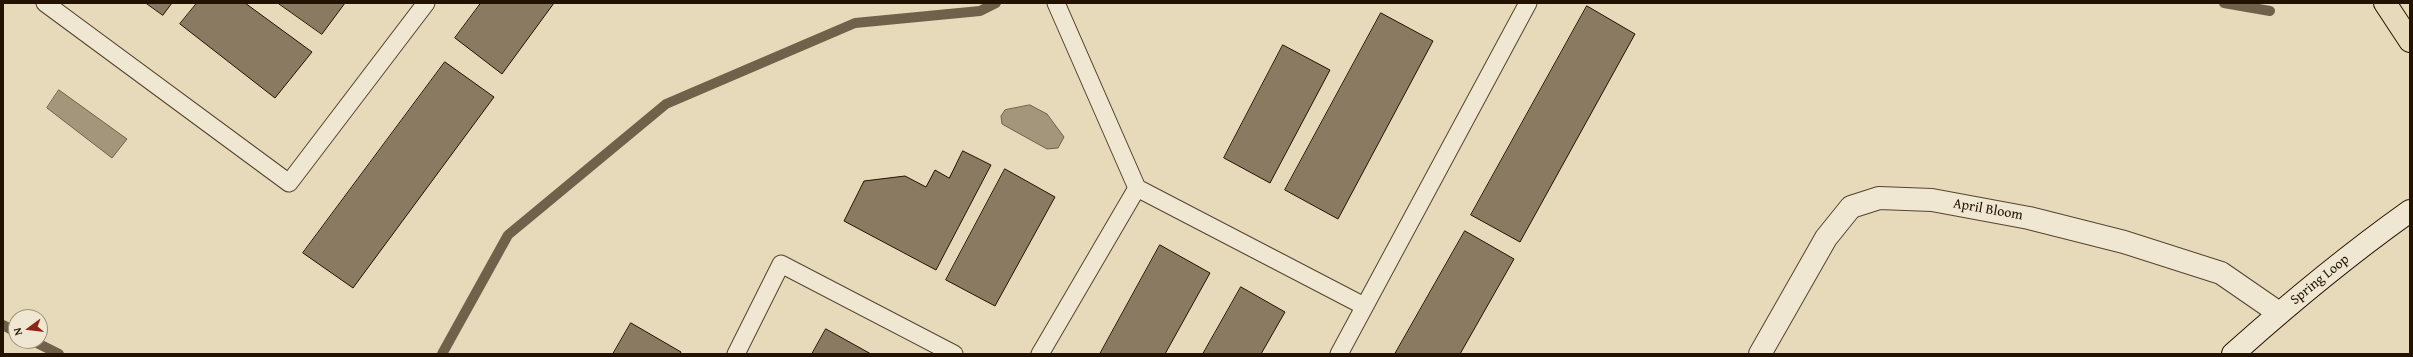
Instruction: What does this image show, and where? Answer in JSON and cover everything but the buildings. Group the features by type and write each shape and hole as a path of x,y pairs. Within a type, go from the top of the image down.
{"main road":[{"path":"2385,3 2410,41"}],"street":[{"name":"April Bloom","path":"1760,354 1826,238 1851,207 1879,198 1932,200 2029,218 2124,242 2221,273 2279,313"},
{"name":"Spring Loop","path":"2233,354 2279,313 2374,236 2410,211"}],"lane":[{"path":"45,3 288,183 426,3"},
{"path":"1056,3 1137,188 1364,306"},
{"path":"1339,354 1528,3"},
{"path":"1040,354 1137,188"},
{"path":"736,354 781,264 954,354"}],"shaded area":[{"path":"59,90 127,139 112,158 47,108"},
{"path":"1030,105 1047,114 1064,137 1058,148 1047,149 1002,124 1001,116 1005,110"}],"waterway":[{"path":"442,354 508,235 666,104 855,23 980,11 996,3"},
{"path":"2224,3 2270,11"},
{"path":"3,325 8,328"},
{"path":"48,348 59,354"}]}
